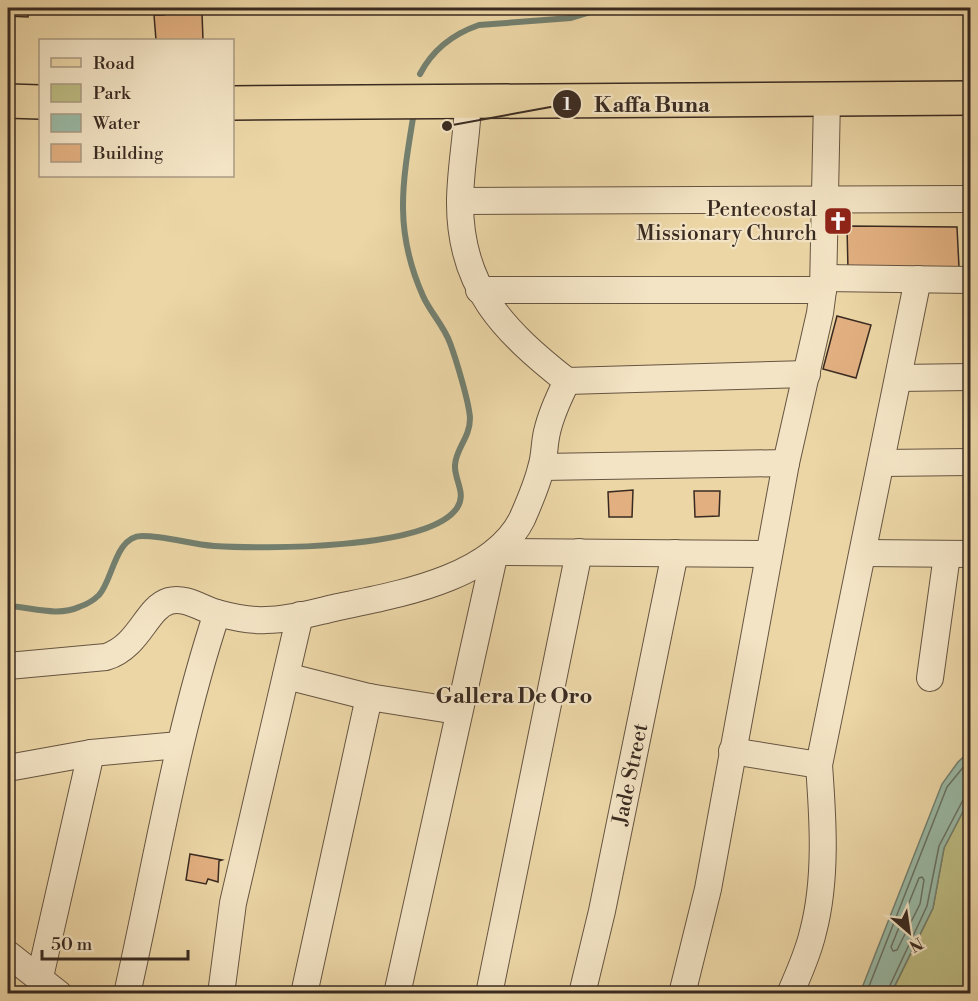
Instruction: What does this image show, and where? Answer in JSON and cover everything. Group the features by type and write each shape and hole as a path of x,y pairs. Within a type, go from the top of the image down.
{"main road":[{"path":"234,103 970,98"},
{"path":"8,100 39,102"}],"street":[{"path":"682,993 708,889 786,463 807,374 823,284 827,99"},
{"path":"468,120 460,201 462,236 467,262 479,290 519,342 567,381 807,374"},
{"path":"460,201 970,199"},
{"path":"479,290 823,284 918,279 970,280"},
{"path":"790,993 814,931 823,826 819,765 864,554 918,279"},
{"path":"899,378 970,376"},
{"path":"8,666 100,658 120,652 131,643 157,609 169,601 187,601 217,613 267,620 394,595 432,584 495,552 511,536 521,519 542,467 547,432 567,381"},
{"path":"882,463 970,462"},
{"path":"542,467 786,463"},
{"path":"495,552 769,554"},
{"path":"397,993 495,552"},
{"path":"489,993 579,552"},
{"name":"Jade Street","path":"582,993 602,911 675,553"},
{"path":"864,554 959,555 930,678"},
{"path":"127,993 179,746 194,683 217,613"},
{"path":"220,993 233,903 300,615"},
{"path":"286,676 369,697 458,711"},
{"path":"304,993 369,697"},
{"path":"8,768 92,753 179,746"},
{"path":"732,751 819,765"},
{"path":"8,954 50,985 92,753"}],"green space":[{"path":"970,798 970,993 891,994 933,908 944,848"}],"water":[{"path":"970,751 970,798 944,848 933,908 891,993 860,993 942,784 958,762"}],"building":[{"path":"8,8 29,8 28,17 8,16"},
{"path":"164,8 194,8 194,13 202,13 203,39 156,39 154,15 164,15"},
{"path":"847,226 957,227 959,267 848,270"},
{"path":"837,316 871,325 856,378 823,369"},
{"path":"633,490 632,517 609,517 608,492"},
{"path":"694,491 720,491 719,516 695,517"},
{"path":"190,854 222,860 219,861 218,882 208,879 206,884 186,880"}],"waterway":[{"path":"420,74 431,57 452,38 479,25 571,18 604,8"},
{"path":"8,606 62,611 87,604 95,599 104,588 120,551 126,543 142,536 237,547 343,544 414,532 440,522 457,508 461,497 455,465 468,431 470,418 465,391 450,343 423,296 414,272 404,229 404,187 413,118"}],"place":[{"name":"Kaffa Buna","path":"447,126"},
{"name":"Pentecostal Missionary Church","path":"838,221"}],"district":[{"name":"Gallera De Oro","path":"514,695"}]}
